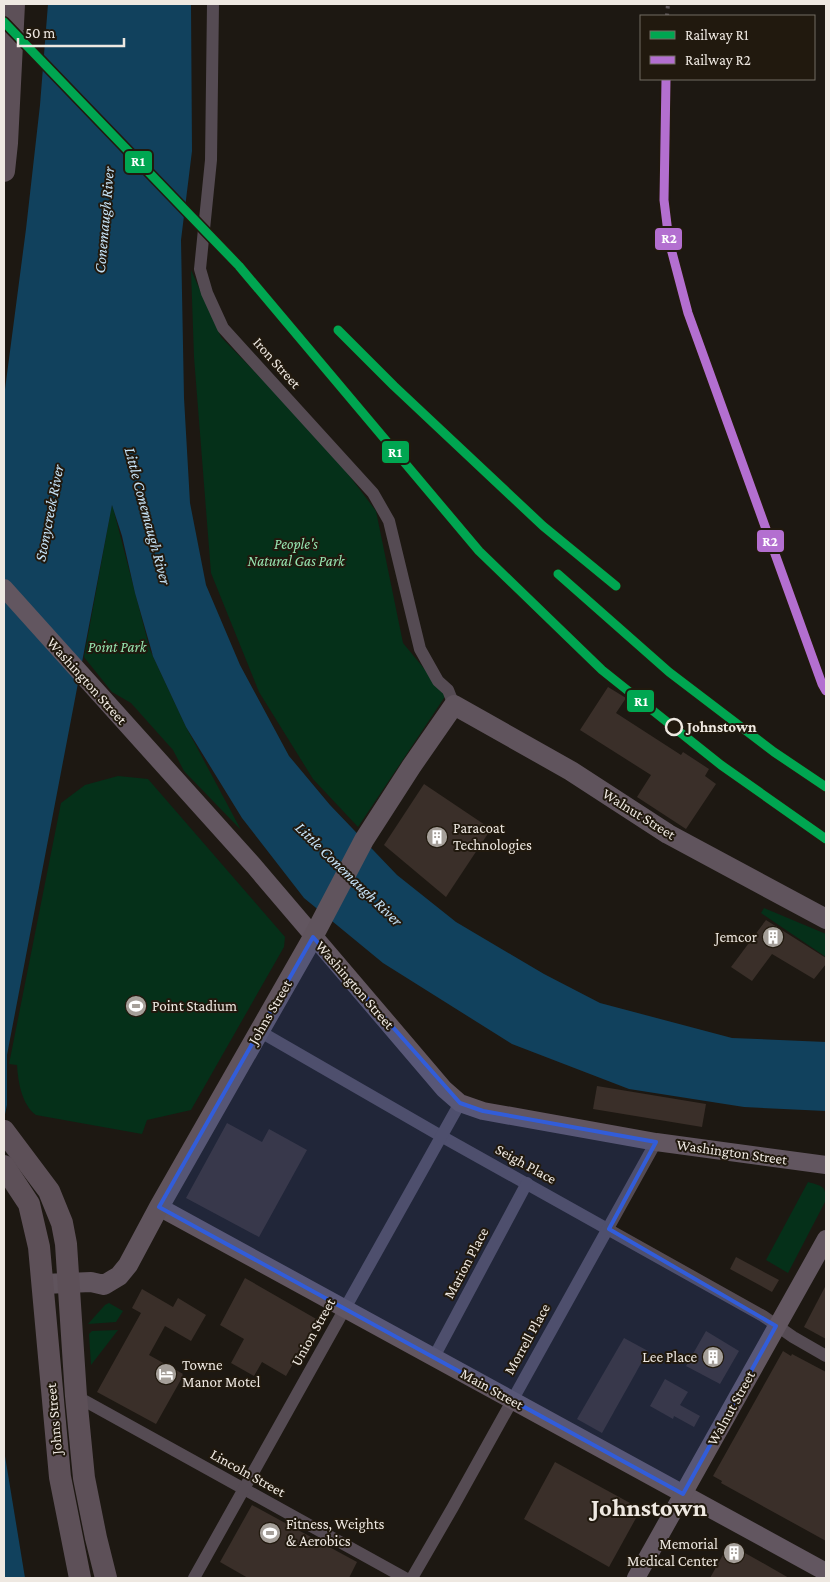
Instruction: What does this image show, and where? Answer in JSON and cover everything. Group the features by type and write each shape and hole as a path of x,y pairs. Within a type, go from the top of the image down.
{"highway":[{"path":"4,170 14,4"},
{"path":"9,1138 50,1192 62,1223 66,1244 68,1282"},
{"path":"5,1168 29,1204 40,1248 43,1284"},
{"name":"Johns Street","path":"68,1282 84,1478 106,1578"},
{"name":"Johns Street","path":"43,1284 60,1477 80,1578"}],"main road":[{"name":"Johns Street","path":"43,1284 91,1282 104,1285 119,1276 128,1265 313,936 364,840 454,705"},
{"name":"Walnut Street","path":"454,705 571,772 668,834 826,919"}],"street":[{"name":"Iron Street","path":"213,4 211,160 200,256 200,269 208,293 223,328 373,493 389,521 420,649 438,681 448,690 454,705"},
{"name":"Washington Street","path":"4,588 254,866 444,1089 460,1102 483,1111 656,1142 826,1165"},
{"name":"Seigh Place","path":"259,1031 441,1136 763,1316 793,1337 826,1356"},
{"name":"Union Street","path":"194,1578 460,1102"},
{"name":"Morrell Place","path":"412,1578 656,1142"},
{"name":"Marion Place","path":"434,1358 527,1183"},
{"name":"Main Street","path":"159,1207 826,1572"},
{"name":"Walnut Street","path":"636,1578 826,1238"},
{"name":"Lincoln Street","path":"76,1396 405,1578"}],"highlighted area":[{"path":"313,937 460,1103 483,1111 656,1142 609,1229 776,1326 683,1494 159,1207"}],"green space":[{"name":"People's Natural Gas Park","path":"191,270 221,337 327,446 376,511 403,643 446,695 358,827 313,779 259,692 211,573 194,357"},
{"name":"Point Park","path":"112,504 150,650 186,727 241,830 184,771 173,750 131,703 112,692 84,657"},
{"name":"Point Stadium","path":"118,776 148,779 285,937 284,947 191,1110 147,1120 142,1134 36,1115 31,1111 24,1099 18,1079 17,1065 9,1064 61,803 85,785"},
{"path":"764,908 826,934 826,957 761,913"},
{"path":"808,1182 824,1189 826,1200 788,1273 766,1260"},
{"path":"109,1303 123,1311 116,1322 88,1324 105,1305"},
{"path":"118,1330 91,1365 89,1334 92,1331"}],"water":[{"path":"48,4 191,4 192,151 181,240 184,398 190,503 206,585 240,665 289,756 330,805 397,875 456,922 544,974 600,1003 732,1038 826,1042 826,1111 744,1107 629,1089 512,1044 383,963 304,898 242,818 186,727 150,650 153,656 135,593 122,536 112,505 7,1055 7,1105 4,1119 4,397 40,105"},
{"path":"4,1450 25,1578 4,1578"}],"building":[{"name":"Johnstown","path":"608,687 626,698 616,713 681,755 683,752 709,769 705,776 716,784 686,829 637,797 651,775 580,730"},
{"name":"Paracoat Technologies","path":"424,784 491,829 446,897 384,845"},
{"name":"Jemcor","path":"766,920 826,958 826,964 814,979 772,954 752,981 731,967"},
{"path":"597,1086 706,1104 702,1127 593,1109"},
{"path":"227,1123 262,1142 269,1129 307,1150 259,1237 186,1198"},
{"path":"736,1257 779,1280 772,1292 730,1269"},
{"path":"245,1278 318,1320 286,1376 262,1362 254,1376 231,1363 244,1339 220,1325"},
{"path":"826,1285 826,1339 804,1327"},
{"name":"Towne Manor Motel","path":"142,1289 173,1307 178,1298 206,1315 191,1341 165,1326 149,1355 183,1374 156,1424 97,1392 141,1313 132,1308"},
{"name":"Lee Place","path":"706,1331 739,1351 720,1384 686,1366"},
{"path":"624,1338 648,1351 602,1433 577,1419"},
{"path":"783,1351 826,1372 826,1541 721,1483 722,1481 713,1476"},
{"path":"665,1379 688,1392 680,1405 700,1416 694,1427 674,1416 673,1419 650,1406"},
{"path":"555,1462 641,1509 609,1567 524,1519"},
{"name":"Fitness, Weights & Aerobics","path":"252,1505 357,1562 349,1578 248,1578 220,1562"},
{"name":"Memorial Medical Center","path":"729,1544 761,1562 789,1578 710,1578"}],"railway":[{"path":"667,15 668,4"},
{"path":"4,22 239,266 479,551 602,670 721,765 826,839"},
{"path":"666,80 664,200 669,241 688,313 826,691"}],"rail line":[{"name":"R1","path":"4,22 239,266 479,551 602,670 721,765 826,839"},
{"name":"R2","path":"666,80 664,200 669,241 688,313 826,691"},
{"name":"R1","path":"338,330 394,386 543,526 616,586"},
{"name":"R1","path":"558,574 669,672 774,752 826,787"}],"place":[{"name":"Johnstown","path":"674,727"},
{"name":"Paracoat Technologies","path":"437,837"},
{"name":"Jemcor","path":"773,937"},
{"name":"Point Stadium","path":"136,1006"},
{"name":"Lee Place","path":"713,1357"},
{"name":"Towne Manor Motel","path":"166,1374"},
{"name":"Fitness, Weights & Aerobics","path":"270,1533"},
{"name":"Memorial Medical Center","path":"734,1553"}],"district":[{"name":"Johnstown","path":"649,1507"}],"water label":[{"name":"Conemaugh River","path":"104,220"},
{"name":"Stonycreek River","path":"49,513"},
{"name":"Little Conemaugh River","path":"148,516"},
{"name":"Little Conemaugh River","path":"349,874"}]}
